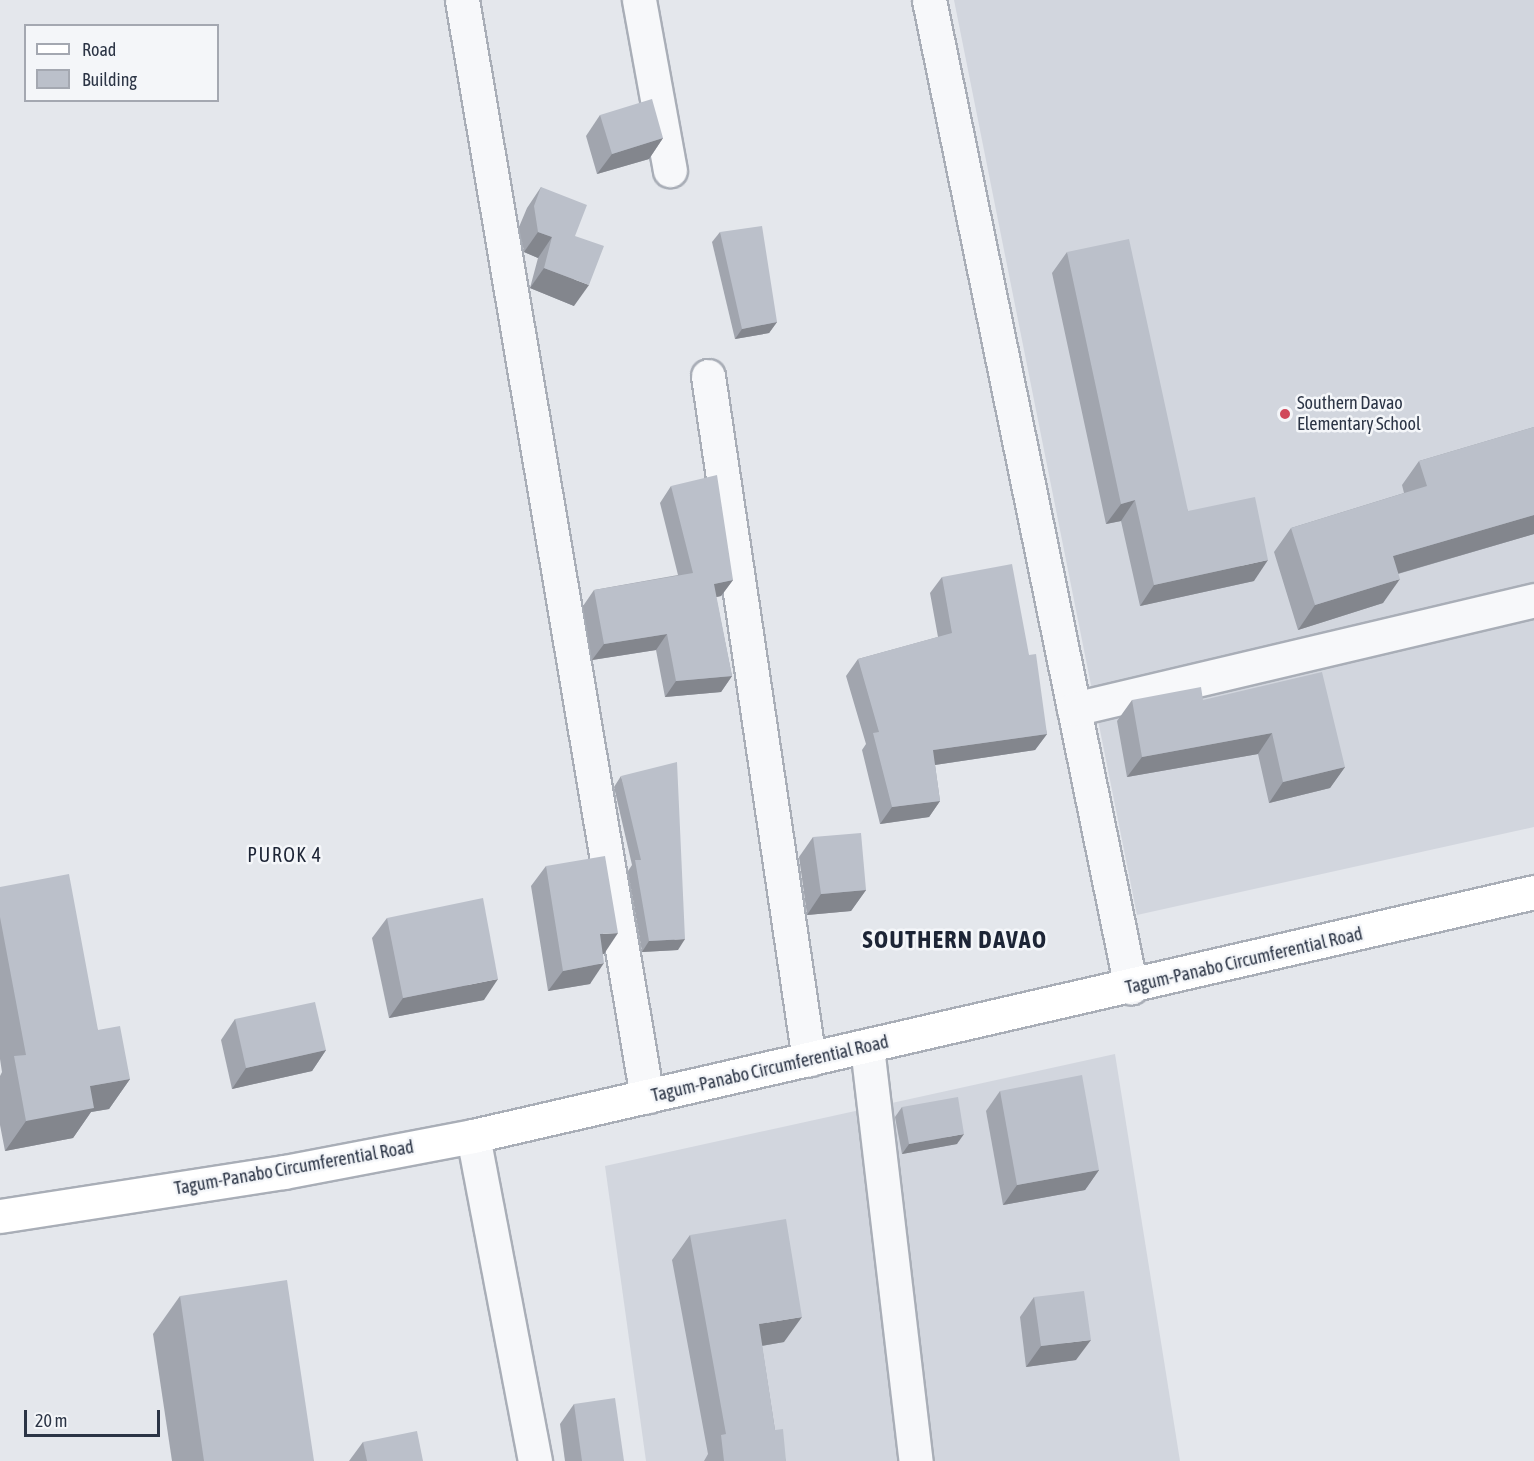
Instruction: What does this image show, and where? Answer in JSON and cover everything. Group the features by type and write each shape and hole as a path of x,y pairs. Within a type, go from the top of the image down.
{"main road":[{"name":"Tagum-Panabo Circumferential Road","path":"0,1216 284,1172 473,1136 1131,988 1534,892"}],"street":[{"path":"462,0 647,1097"},
{"path":"639,0 670,170"},
{"path":"929,0 1131,988"},
{"path":"708,376 808,1060"},
{"path":"1074,709 1534,600"},
{"path":"867,1047 916,1461"},
{"path":"473,1136 535,1461"}],"shaded area":[{"name":"Southern Davao Elementary School","path":"954,0 1534,0 1534,827 1137,915"},
{"path":"1115,1054 1180,1461 646,1461 605,1166"}],"building":[{"path":"652,99 663,138 612,154 600,115"},
{"path":"541,187 587,205 575,236 604,246 589,285 544,268 552,237 538,232 534,206"},
{"path":"762,226 777,322 742,329 720,232"},
{"path":"1129,239 1188,511 1255,497 1268,560 1154,585 1135,500 1121,504 1067,252"},
{"path":"1534,427 1534,515 1393,556 1400,579 1315,605 1291,528 1427,486 1419,461"},
{"path":"717,475 733,580 714,584 732,676 676,681 667,634 604,644 594,590 693,573 671,486"},
{"path":"1012,564 1029,655 1036,654 1047,734 933,750 940,801 892,807 873,733 879,732 858,659 952,633 942,577"},
{"path":"1322,672 1345,767 1283,782 1272,733 1142,757 1132,700 1201,687 1203,700"},
{"path":"677,762 685,939 649,941 635,860 641,860 621,776"},
{"path":"861,833 866,890 821,894 813,837"},
{"path":"605,856 618,933 600,934 604,963 563,971 546,866"},
{"path":"69,874 98,1030 120,1026 130,1079 90,1086 94,1108 26,1121 14,1056 26,1055 0,917 0,887"},
{"path":"483,898 498,979 403,998 387,918"},
{"path":"315,1002 326,1050 246,1068 235,1019"},
{"path":"1082,1075 1099,1170 1017,1185 1000,1091"},
{"path":"958,1097 964,1134 909,1144 902,1107"},
{"path":"786,1219 802,1317 759,1324 775,1430 783,1429 786,1461 724,1461 721,1435 726,1434 690,1235"},
{"path":"287,1280 314,1461 204,1461 180,1296"},
{"path":"1084,1291 1091,1340 1041,1346 1034,1297"},
{"path":"615,1398 624,1461 582,1461 574,1404"},
{"path":"417,1431 423,1461 367,1461 363,1442"}],"place":[{"name":"Southern Davao Elementary School","path":"1285,414"}],"district":[{"name":"PUROK 4","path":"285,854"},
{"name":"SOUTHERN DAVAO","path":"955,940"}]}
